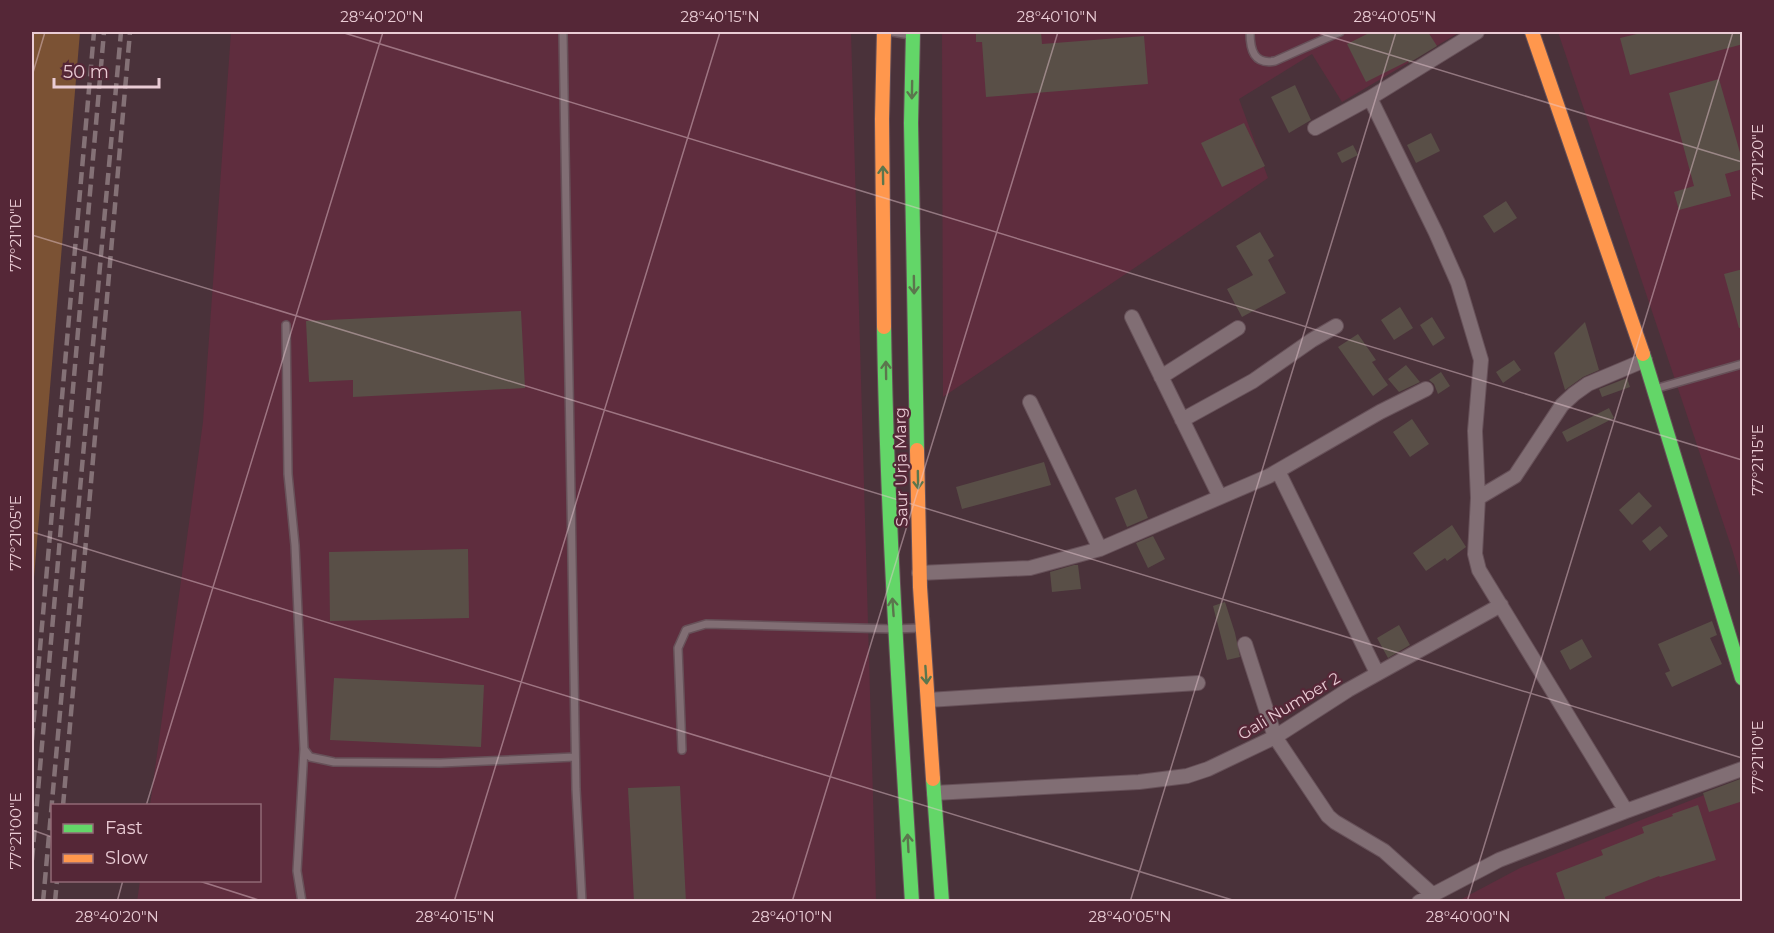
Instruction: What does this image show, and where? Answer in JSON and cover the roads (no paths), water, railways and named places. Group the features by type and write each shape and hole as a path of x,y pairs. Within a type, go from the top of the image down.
{"street":[{"name":"Saur Urja Marg","path":"884,32 882,119 901,395 920,573 942,902"},
{"path":"1315,128 1370,98 1477,32"},
{"path":"1532,32 1655,389 1743,678"},
{"name":"Saur Urja Marg","path":"912,902 894,629 886,452 901,395 913,33"},
{"path":"1370,98 1437,233 1458,283 1481,360 1475,431 1478,498 1475,554 1479,570 1626,811"},
{"path":"1132,317 1220,497"},
{"path":"1182,420 1253,381 1336,326"},
{"path":"1161,376 1238,328"},
{"path":"1478,498 1515,476 1562,405 1574,394 1588,384 1645,360"},
{"path":"920,573 1030,568 1100,549 1278,471 1380,412 1426,389"},
{"path":"1030,402 1100,549"},
{"path":"1278,471 1377,674"},
{"name":"Gali Number 2","path":"934,793 1139,782 1187,776 1228,761 1275,737 1348,690 1502,605"},
{"path":"1245,644 1275,737 1328,816 1384,851 1433,895"},
{"path":"928,700 1198,683"},
{"path":"1419,902 1499,860 1743,769"}],"lane":[{"path":"563,32 575,758 582,902"},
{"path":"892,32 913,33"},
{"path":"1250,32 1253,52 1258,60 1266,63 1340,32"},
{"path":"286,326 288,474 295,545 304,749 297,871 302,902"},
{"path":"1655,389 1743,364"},
{"path":"682,750 678,648 686,630 706,624 922,628"},
{"path":"304,749 310,757 334,762 440,763 575,758"}],"railway":[{"path":"32,740 94,32"},
{"path":"32,860 104,32"},
{"path":"52,804 121,32"},
{"path":"63,804 130,32"},
{"path":"43,902 51,813"},
{"path":"55,902 57,882"}]}
